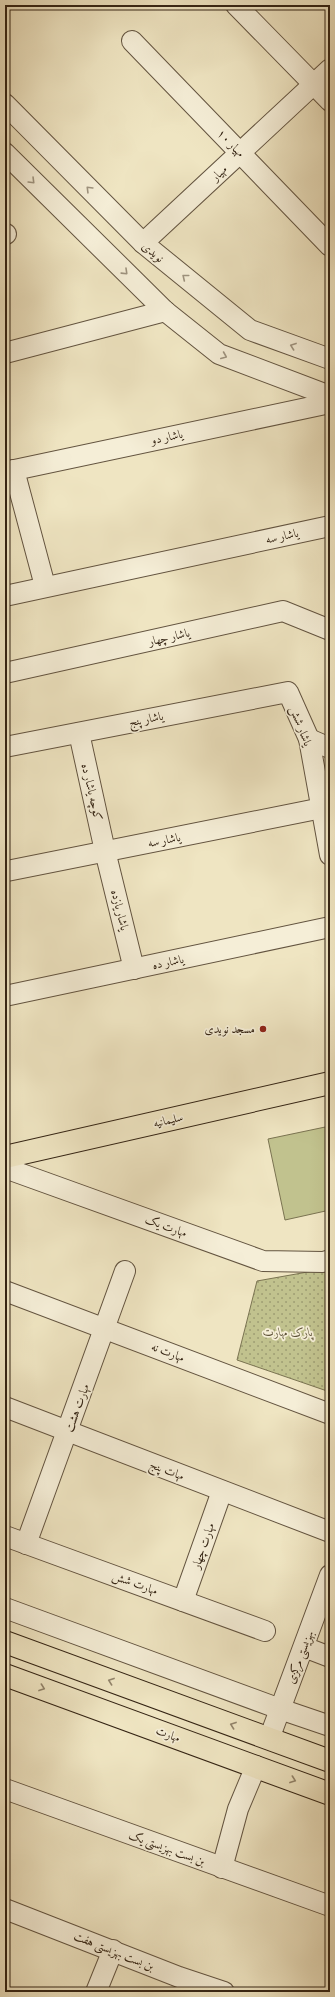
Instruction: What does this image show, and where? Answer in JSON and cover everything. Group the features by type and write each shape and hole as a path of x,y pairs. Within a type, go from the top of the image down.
{"main road":[{"name":"سلیمانیه","path":"5,1157 330,1083"},
{"path":"5,1642 330,1761"},
{"name":"مهارت","path":"5,1675 330,1794"},
{"path":"256,1766 269,1739"}],"street":[{"path":"236,5 330,101"},
{"name":"مهیار ۱۰","path":"132,41 330,246"},
{"name":"مهیار","path":"143,243 330,69"},
{"name":"نویدی","path":"5,104 143,243 250,330 330,359"},
{"path":"5,153 165,311 219,354 330,396"},
{"path":"5,353 165,311"},
{"name":"یاشار دو","path":"10,470 330,403"},
{"path":"10,470 46,586"},
{"name":"یاشار سه","path":"5,596 330,526"},
{"name":"یاشار چهار","path":"5,673 283,611 330,630"},
{"name":"یاشار پنج","path":"5,747 288,692"},
{"name":"یاشار شش","path":"288,692 309,739 330,855"},
{"name":"کوچه یاشار ده","path":"79,732 105,851"},
{"path":"309,739 330,748"},
{"name":"یاشار سه","path":"7,871 322,808"},
{"name":"یاشار یازده","path":"105,851 134,969"},
{"name":"یاشار ده","path":"5,996 330,927"},
{"name":"مهارت یک","path":"5,1168 263,1262 323,1262 330,1260"},
{"name":"مهارت هشت","path":"26,1544 68,1432 125,1271"},
{"name":"مهارت نه","path":"5,1291 330,1414"},
{"name":"مهات پنج","path":"5,1408 330,1532"},
{"name":"مهارت چهار","path":"184,1601 222,1491"},
{"name":"مهارت شش","path":"5,1536 265,1631"},
{"name":"بهزیستی مرکزی","path":"269,1739 330,1575"},
{"path":"5,1608 330,1726"},
{"path":"304,1647 330,1657"},
{"path":"222,1868 238,1809 256,1766"},
{"name":"بن بست بهزیستی یک","path":"5,1789 330,1906"},
{"name":"بن بست بهزیستی هفت","path":"5,1909 179,1977 224,1992"},
{"path":"96,1992 113,1950"}],"green space":[{"path":"330,1126 330,1210 285,1220 268,1139"},
{"name":"پارک مهارت","path":"330,1268 330,1392 237,1360 257,1281"}],"place":[{"name":"مسجد نویدی","path":"263,1029"}]}
